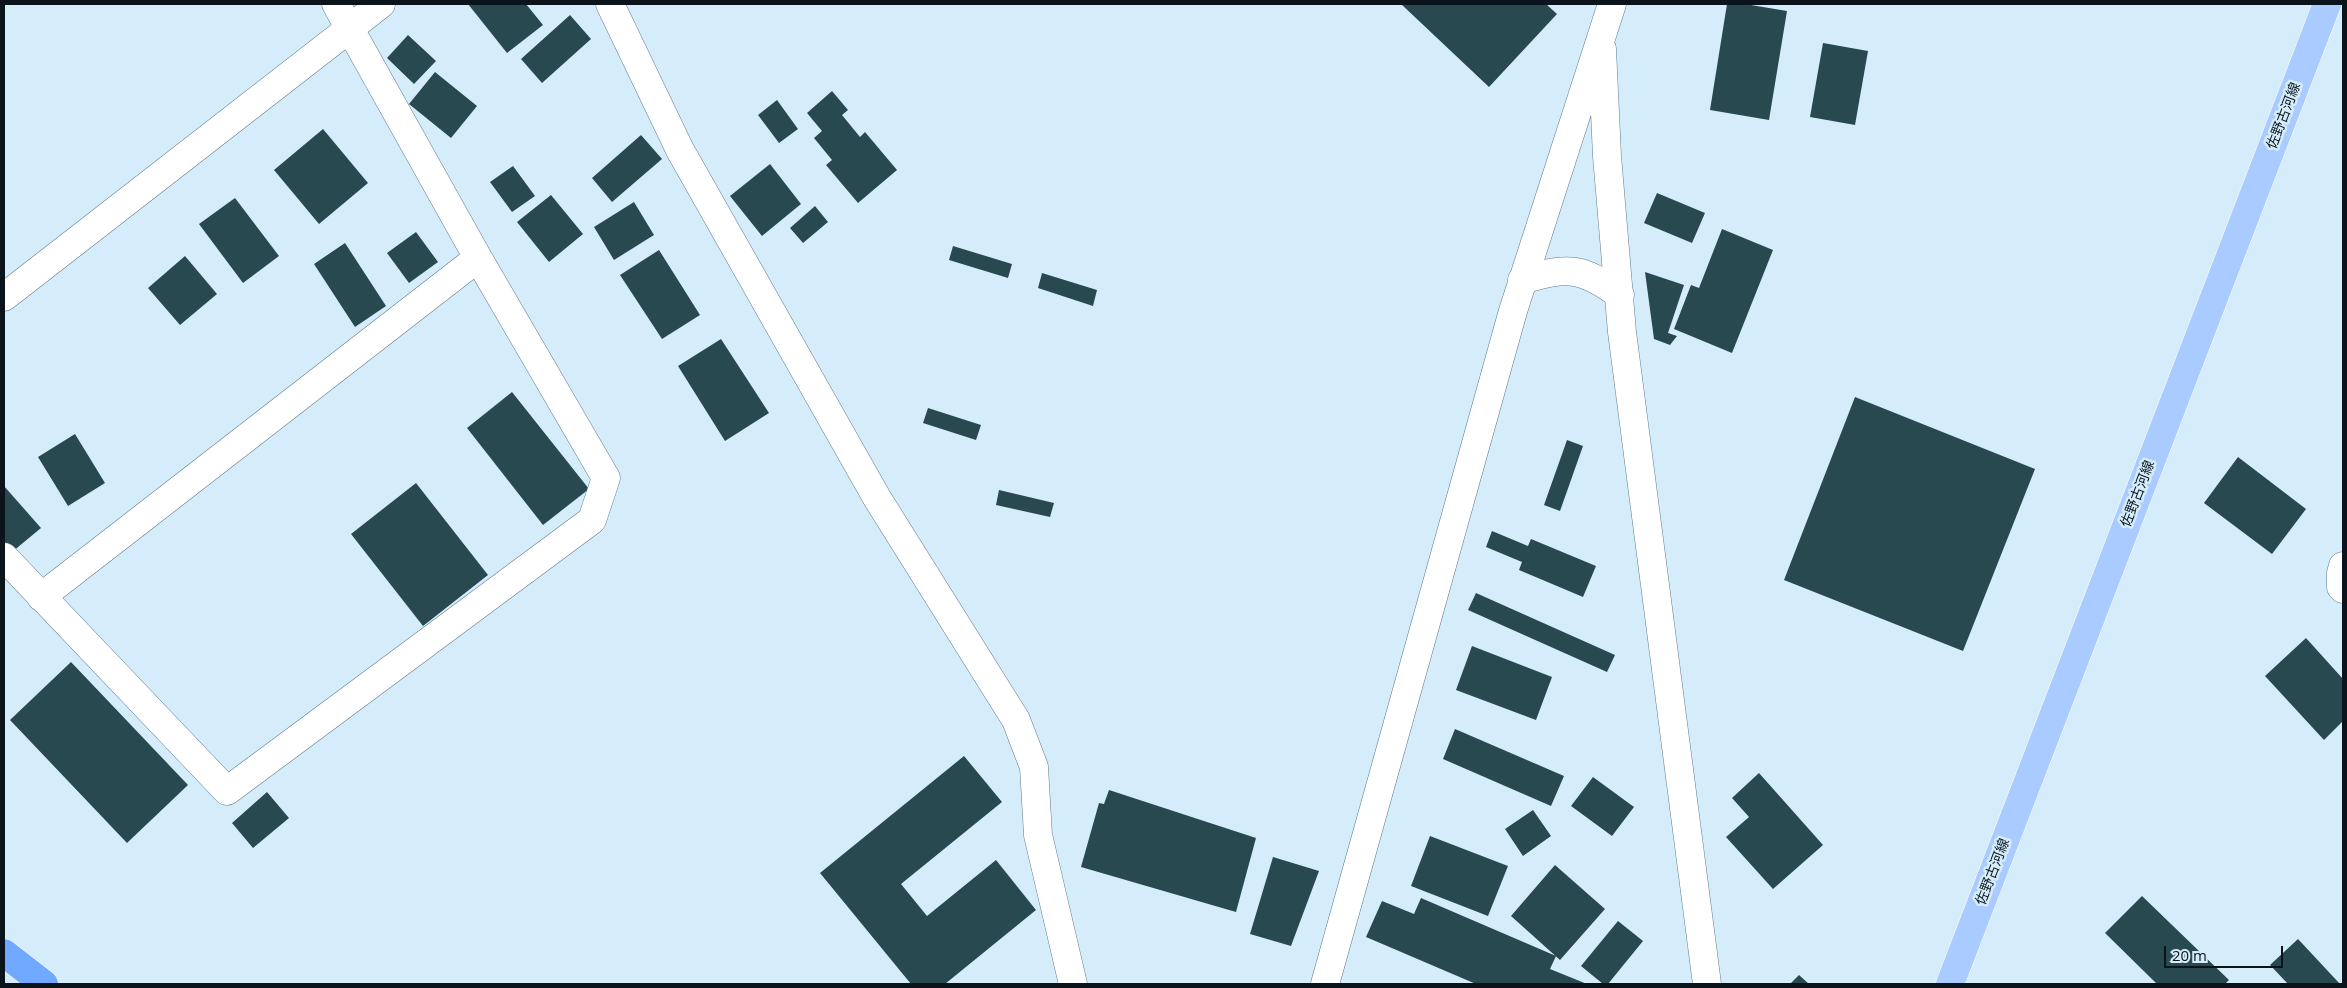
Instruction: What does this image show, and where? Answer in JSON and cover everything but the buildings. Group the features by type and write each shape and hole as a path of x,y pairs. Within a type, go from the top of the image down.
{"highway":[{"path":"4,953 44,984"}],"main road":[{"name":"佐野古河線","path":"1950,984 2327,4"}],"street":[{"path":"4,557 40,597 227,791 592,520 606,478 478,258 336,4"},
{"path":"4,297 381,4"},
{"path":"610,4 680,150 877,498 1016,720 1034,767 1038,835 1073,984"},
{"path":"1325,984 1522,280 1612,4"},
{"path":"1602,35 1607,156 1622,332 1707,984"},
{"path":"40,597 478,258"},
{"path":"1522,280 1551,272 1570,271 1597,278 1620,295"},
{"path":"2343,566 2341,587 2343,589"}]}
